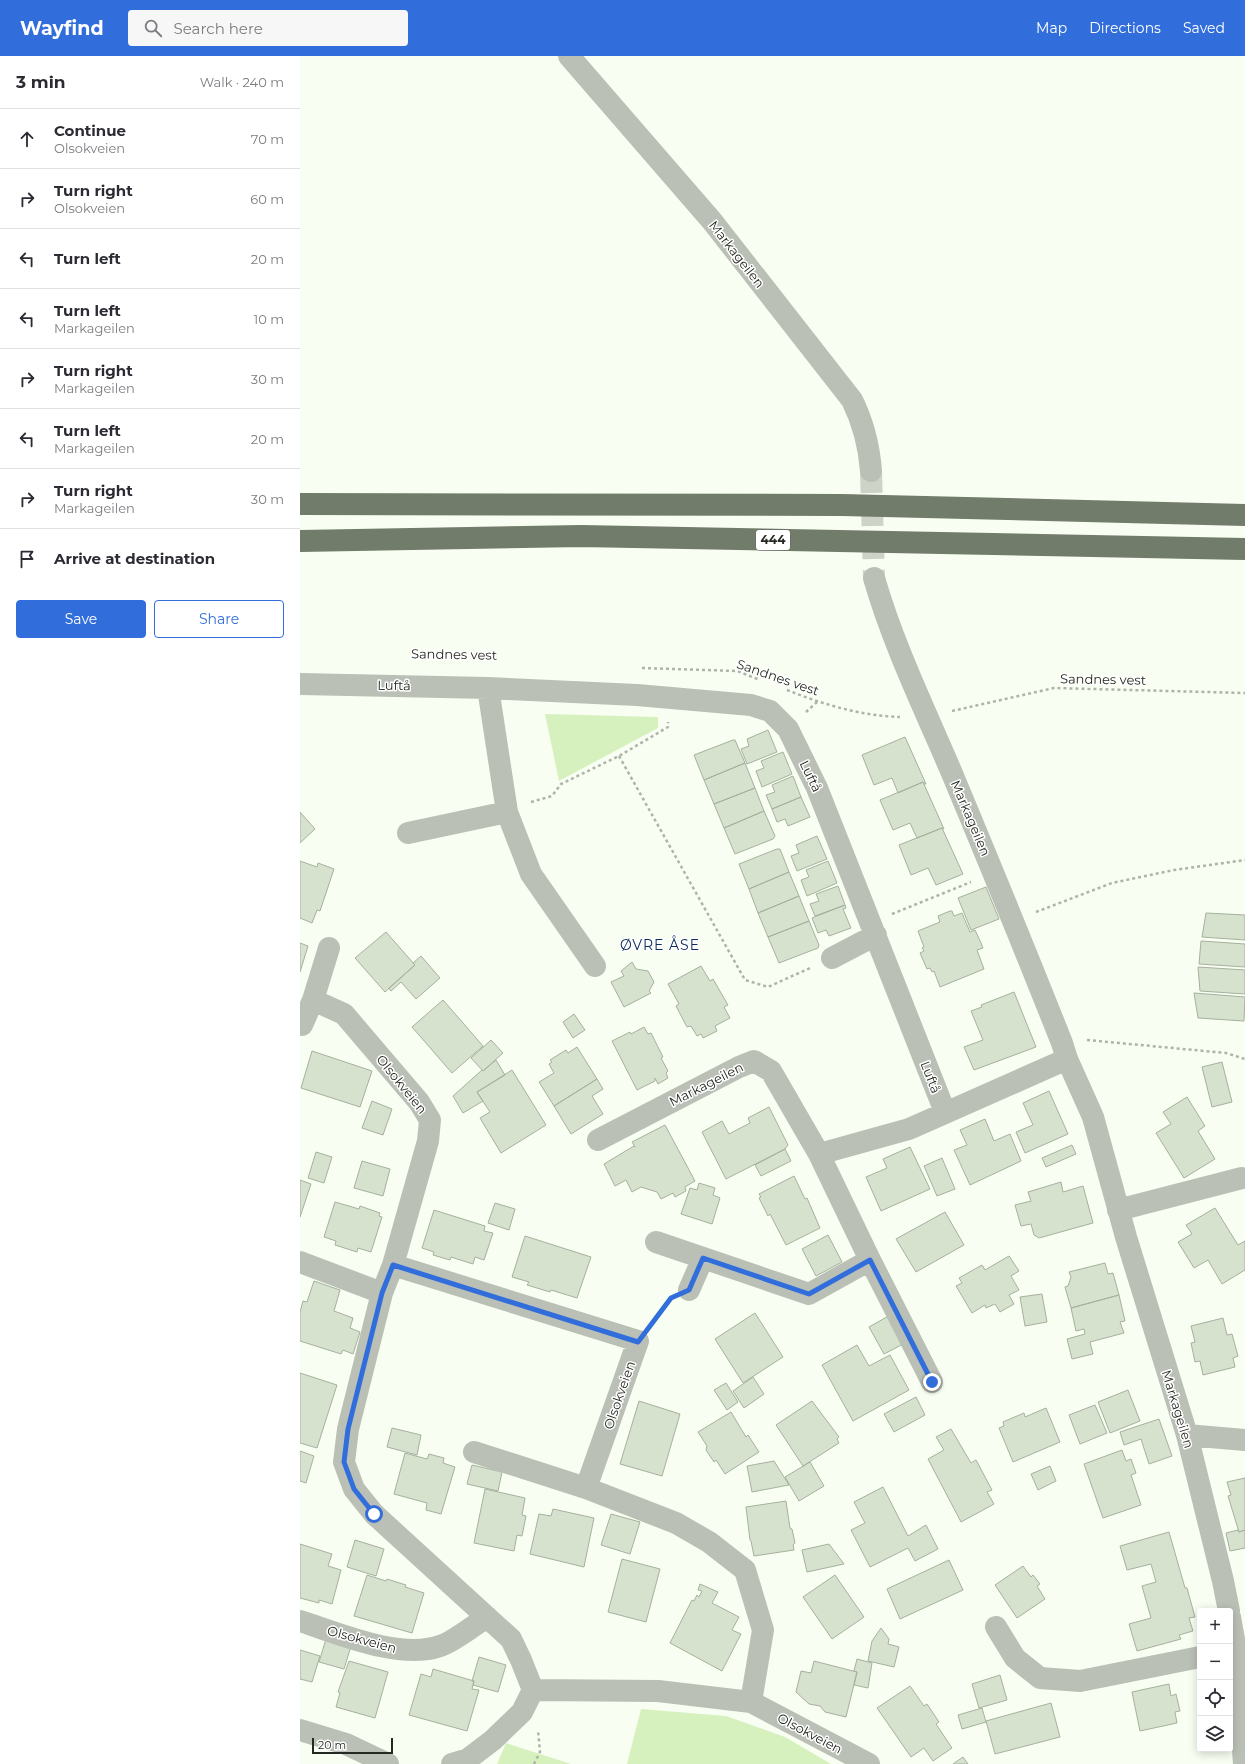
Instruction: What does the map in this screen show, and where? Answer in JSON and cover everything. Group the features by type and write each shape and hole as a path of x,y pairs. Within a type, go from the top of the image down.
{"highway":[{"path":"300,504 842,505 1245,515"},
{"name":"444","path":"300,541 581,536 1245,549"}],"street":[{"name":"Markageilen","path":"569,56 712,221 852,400 865,430 869,447 871,471"},
{"name":"Markageilen","path":"874,578 899,649 1014,922 1064,1051 1093,1117 1118,1210 1187,1435 1228,1608"},
{"name":"Luftå","path":"300,684 488,688 668,698 751,705 770,711 788,729 817,788 874,929 945,1112"},
{"path":"488,688 507,810 531,874 594,966"},
{"path":"408,833 507,810"},
{"path":"832,958 874,929"},
{"path":"302,1026 313,1000 329,948"},
{"name":"Olsokveien","path":"313,1000 344,1014 419,1102 430,1120 428,1141 393,1265 382,1293 348,1429 344,1462 354,1489 374,1514 511,1639 533,1690 658,1691 751,1702 869,1764"},
{"path":"819,1154 909,1129 1064,1051"},
{"name":"Markageilen","path":"598,1140 738,1066 754,1061 771,1071 819,1154 870,1260 932,1382"},
{"path":"1118,1210 1242,1178"},
{"path":"656,1242 809,1294 870,1260"},
{"path":"689,1290 703,1258"},
{"path":"300,1262 382,1293"},
{"path":"393,1265 638,1342"},
{"name":"Olsokveien","path":"586,1488 638,1342"},
{"path":"1187,1435 1245,1440"},
{"path":"474,1452 586,1488 676,1522 709,1542 745,1570 763,1630 751,1702"},
{"name":"Olsokveien","path":"300,1621 389,1648 420,1651 442,1646 487,1617"},
{"path":"996,1627 1016,1658 1040,1678 1080,1681 1197,1658"},
{"path":"1233,1651 1244,1764"},
{"path":"452,1764 468,1758 493,1740 522,1712 533,1690"},
{"path":"300,1730 346,1744 388,1764"}],"path":[{"name":"Sandnes vest","path":"634,668 737,671 766,682"},
{"name":"Sandnes vest","path":"781,688 817,702 880,716 928,717 1054,688 1245,693"},
{"path":"507,810 552,796 561,784 619,756 668,727 668,698"},
{"path":"619,756 745,980 768,987 832,958"},
{"path":"1014,922 1112,883 1174,870 1245,860"},
{"path":"874,929 994,874"},
{"path":"1064,1051 1076,1039 1226,1053 1245,1059"},
{"path":"638,1342 671,1298 689,1290"}],"green space":[{"path":"545,714 658,717 658,728 559,781"},
{"path":"641,1709 726,1716 785,1737 831,1764 627,1764"},
{"path":"506,1743 571,1764 497,1764"}],"building":[{"path":"768,730 777,752 747,764 741,749 749,746 747,739"},
{"path":"905,737 926,784 923,782 898,793 892,778 874,785 862,755"},
{"path":"735,740 745,763 704,780 694,755"},
{"path":"783,752 792,774 762,787 756,771 764,768 761,761"},
{"path":"745,763 755,788 714,804 704,780"},
{"path":"793,776 801,797 772,809 766,795 775,792 772,785"},
{"path":"923,782 944,829 942,828 917,838 910,823 893,830 880,800"},
{"path":"755,788 764,811 724,828 714,804"},
{"path":"801,797 810,817 788,826 785,819 777,822 772,809"},
{"path":"764,811 775,836 773,839 735,854 724,828"},
{"path":"300,812 315,829 300,843"},
{"path":"942,828 963,874 936,885 928,868 911,875 899,845"},
{"path":"817,836 827,859 797,871 791,856 799,853 796,845"},
{"path":"780,849 789,872 749,889 739,864"},
{"path":"300,861 317,867 318,863 334,869 320,911 317,910 312,923 300,918"},
{"path":"828,861 837,883 807,896 801,880 809,877 806,870"},
{"path":"789,872 799,896 758,913 749,889"},
{"path":"838,886 845,905 815,916 810,904 819,901 816,894"},
{"path":"986,887 999,919 971,930 958,898"},
{"path":"799,896 809,921 768,937 758,913"},
{"path":"845,905 846,908 843,909 851,928 829,936 826,930 818,933 812,918"},
{"path":"952,911 954,916 962,913 970,932 975,930 983,948 977,950 984,969 940,987 934,971 932,972 930,968 927,969 920,953 924,951 922,948 924,947 918,931 940,922 938,916"},
{"path":"1206,913 1245,915 1245,940 1202,937"},
{"path":"809,921 819,945 818,948 779,963 768,937"},
{"path":"386,932 415,965 385,992 355,958"},
{"path":"1201,941 1245,944 1245,967 1199,964"},
{"path":"300,943 308,946 300,972"},
{"path":"421,956 440,978 416,999 401,982 391,991 389,988 415,965 413,963"},
{"path":"632,962 636,969 648,971 654,982 649,991 651,993 624,1007 611,982 624,976 621,971"},
{"path":"701,966 710,981 713,979 728,1005 724,1007 730,1018 715,1026 717,1031 703,1038 701,1034 697,1036 691,1026 687,1027 676,1006 679,1004 668,984"},
{"path":"1198,967 1245,970 1245,994 1200,991"},
{"path":"1014,992 1036,1047 974,1070 964,1047 983,1040 971,1011 982,1007 981,1005"},
{"path":"1194,993 1245,997 1244,1021 1198,1018"},
{"path":"443,1000 483,1046 452,1073 412,1027"},
{"path":"574,1014 585,1030 573,1038 563,1022"},
{"path":"644,1027 648,1034 651,1033 663,1057 661,1058 668,1071 666,1073 668,1078 658,1084 655,1078 655,1081 637,1090 612,1041 630,1032 631,1034"},
{"path":"491,1040 503,1053 483,1071 471,1058"},
{"path":"577,1047 597,1079 554,1106 539,1082 554,1073 549,1064 552,1062 550,1060 566,1050 568,1053"},
{"path":"312,1051 372,1071 360,1107 301,1088"},
{"path":"496,1060 505,1075 477,1092 483,1101 463,1113 453,1096 482,1070 483,1071"},
{"path":"1222,1062 1232,1102 1212,1107 1202,1067"},
{"path":"512,1070 546,1125 501,1153 480,1118 490,1112 477,1092"},
{"path":"597,1079 603,1089 592,1096 603,1114 571,1134 554,1106"},
{"path":"1049,1091 1068,1134 1025,1153 1016,1132 1033,1125 1023,1103"},
{"path":"1187,1097 1205,1126 1198,1131 1215,1159 1184,1178 1156,1133 1171,1124 1163,1112"},
{"path":"372,1101 392,1109 383,1135 362,1128"},
{"path":"769,1107 788,1145 785,1149 726,1179 702,1132 722,1121 729,1134 750,1123 748,1118"},
{"path":"985,1119 994,1141 1010,1134 1021,1161 970,1185 954,1150 967,1145 960,1130"},
{"path":"665,1125 695,1181 685,1187 686,1191 675,1197 673,1193 661,1199 657,1192 641,1187 632,1192 626,1180 615,1186 604,1164 634,1146 635,1147 632,1142"},
{"path":"1072,1145 1076,1154 1046,1167 1042,1158"},
{"path":"910,1147 930,1189 881,1211 866,1177 887,1168 883,1159"},
{"path":"785,1149 791,1161 761,1176 755,1165"},
{"path":"316,1152 332,1157 324,1183 308,1178"},
{"path":"942,1158 955,1189 937,1196 924,1166"},
{"path":"362,1161 390,1169 383,1196 354,1188"},
{"path":"794,1176 805,1199 807,1198 820,1228 786,1245 770,1214 768,1216 759,1198 761,1197 759,1194"},
{"path":"300,1180 311,1184 300,1217"},
{"path":"1061,1182 1063,1192 1083,1186 1093,1223 1039,1238 1034,1235 1031,1224 1021,1226 1015,1205 1031,1201 1028,1192"},
{"path":"699,1183 715,1188 713,1195 720,1198 712,1224 681,1214 690,1188 697,1190"},
{"path":"335,1202 359,1209 360,1206 380,1213 379,1216 382,1217 371,1252 358,1248 357,1252 335,1245 336,1241 324,1237"},
{"path":"495,1203 515,1209 509,1230 488,1223"},
{"path":"1215,1208 1238,1245 1245,1241 1245,1270 1222,1284 1208,1260 1194,1268 1178,1242 1192,1234 1186,1225"},
{"path":"434,1210 485,1226 484,1231 493,1233 484,1260 475,1257 473,1264 451,1257 450,1260 433,1255 434,1252 422,1248"},
{"path":"945,1212 964,1245 916,1272 896,1239"},
{"path":"828,1235 842,1262 816,1276 802,1249"},
{"path":"525,1236 591,1257 577,1298 551,1290 550,1292 527,1285 529,1282 512,1277"},
{"path":"1009,1256 1019,1271 1011,1276 1019,1290 1009,1295 1014,1304 1000,1312 995,1304 986,1308 985,1305 972,1313 956,1286 962,1283 959,1278 982,1265 985,1270"},
{"path":"1105,1263 1108,1274 1113,1273 1119,1295 1071,1308 1065,1287 1068,1286 1071,1277 1069,1272"},
{"path":"314,1281 340,1290 334,1311 353,1318 350,1328 360,1332 353,1354 343,1350 341,1354 300,1341 300,1312 303,1301 307,1302"},
{"path":"1042,1294 1047,1322 1025,1326 1020,1297"},
{"path":"1119,1295 1125,1321 1120,1322 1124,1333 1090,1342 1093,1354 1072,1359 1067,1339 1085,1334 1084,1329 1076,1331 1071,1308"},
{"path":"755,1313 783,1357 743,1383 715,1339"},
{"path":"892,1314 907,1342 884,1354 869,1327"},
{"path":"1223,1318 1227,1335 1232,1334 1238,1356 1233,1358 1235,1367 1203,1375 1200,1361 1195,1362 1191,1343 1195,1342 1191,1326"},
{"path":"857,1345 869,1366 890,1355 909,1390 853,1421 822,1365"},
{"path":"300,1373 337,1385 317,1448 300,1443"},
{"path":"753,1377 764,1394 744,1408 733,1391"},
{"path":"726,1383 738,1402 727,1410 714,1390"},
{"path":"1128,1390 1140,1421 1110,1433 1098,1402"},
{"path":"916,1397 925,1415 894,1432 884,1414"},
{"path":"639,1401 680,1414 662,1476 620,1464"},
{"path":"812,1401 839,1437 837,1439 839,1443 803,1466 776,1425"},
{"path":"1095,1405 1107,1433 1080,1444 1069,1415"},
{"path":"1046,1408 1060,1442 1013,1462 999,1428 1004,1426 1003,1422 1024,1413 1025,1417"},
{"path":"731,1412 746,1437 748,1435 759,1452 725,1474 716,1460 714,1462 706,1450 707,1446 698,1432"},
{"path":"1159,1419 1172,1456 1149,1464 1141,1439 1124,1445 1120,1432"},
{"path":"392,1428 421,1435 417,1455 387,1447"},
{"path":"951,1429 971,1463 976,1460 992,1490 987,1492 994,1504 961,1522 928,1459 944,1450 936,1437"},
{"path":"1122,1450 1126,1461 1131,1459 1136,1473 1131,1475 1141,1505 1103,1518 1084,1464"},
{"path":"300,1451 314,1456 306,1483 300,1481"},
{"path":"405,1453 427,1459 429,1454 444,1458 443,1463 455,1467 441,1514 426,1510 427,1503 394,1494"},
{"path":"774,1461 789,1485 752,1492 747,1466"},
{"path":"810,1462 824,1486 799,1501 785,1477"},
{"path":"472,1465 502,1472 498,1491 467,1484"},
{"path":"1050,1466 1056,1481 1038,1490 1031,1474"},
{"path":"1245,1478 1245,1530 1239,1532 1228,1496 1231,1495 1227,1482"},
{"path":"883,1487 908,1536 926,1525 938,1549 915,1561 908,1548 870,1567 851,1530 865,1523 854,1502"},
{"path":"485,1489 525,1498 522,1515 526,1516 522,1536 517,1535 514,1551 474,1543"},
{"path":"786,1501 790,1528 792,1529 795,1543 793,1545 794,1550 754,1556 750,1540 746,1507"},
{"path":"553,1509 594,1518 584,1567 530,1554 539,1514 551,1516"},
{"path":"611,1514 640,1522 630,1554 601,1545"},
{"path":"1238,1530 1239,1532 1245,1530 1245,1548 1230,1551 1226,1533"},
{"path":"1169,1532 1195,1617 1189,1618 1193,1631 1179,1635 1181,1639 1137,1651 1129,1624 1151,1618 1142,1586 1156,1582 1151,1564 1127,1570 1120,1546"},
{"path":"355,1540 384,1549 376,1576 347,1567"},
{"path":"300,1544 332,1554 328,1566 341,1570 332,1604 319,1600 319,1603 300,1598"},
{"path":"829,1544 844,1564 807,1572 802,1550"},
{"path":"622,1559 660,1569 646,1622 608,1612"},
{"path":"949,1560 963,1590 900,1619 887,1589"},
{"path":"1023,1566 1031,1577 1033,1575 1040,1584 1037,1586 1045,1599 1017,1618 995,1585"},
{"path":"367,1575 406,1585 405,1587 424,1593 412,1633 354,1616"},
{"path":"835,1575 864,1617 832,1639 803,1597"},
{"path":"700,1584 718,1592 712,1603 739,1617 732,1630 741,1634 722,1671 670,1643 692,1600 694,1601 697,1595 699,1597 702,1591 698,1590"},
{"path":"881,1628 889,1639 888,1644 899,1647 894,1667 868,1661 872,1641"},
{"path":"326,1639 351,1646 344,1669 319,1662"},
{"path":"300,1650 320,1656 312,1682 300,1679"},
{"path":"479,1657 506,1665 498,1692 473,1685 474,1681 472,1681"},
{"path":"857,1659 872,1663 868,1688 854,1685 857,1672 854,1671"},
{"path":"349,1661 388,1672 375,1718 336,1707 340,1693 338,1692"},
{"path":"814,1661 857,1672 846,1717 825,1712 820,1706 809,1704 796,1692 801,1671 811,1673"},
{"path":"433,1669 474,1681 472,1689 479,1690 467,1731 409,1715 421,1674 431,1677"},
{"path":"1000,1675 1007,1700 979,1708 972,1684"},
{"path":"1169,1684 1171,1696 1176,1694 1180,1711 1175,1712 1177,1723 1140,1731 1132,1692"},
{"path":"910,1686 924,1706 927,1704 939,1722 936,1724 952,1748 933,1761 924,1748 911,1757 877,1708"},
{"path":"1051,1703 1060,1737 995,1754 986,1721"},
{"path":"982,1708 986,1722 962,1729 958,1715"},
{"path":"963,1757 968,1764 953,1764"}],"tunnel":[{"path":"871,471 874,578"}],"district":[{"name":"ØVRE ÅSE","path":"660,945"}],"route":[{"path":"374,1514 354,1489 344,1462 348,1429 382,1293 393,1265 638,1342 671,1298 689,1290 703,1258 809,1294 870,1260 932,1382"}]}
